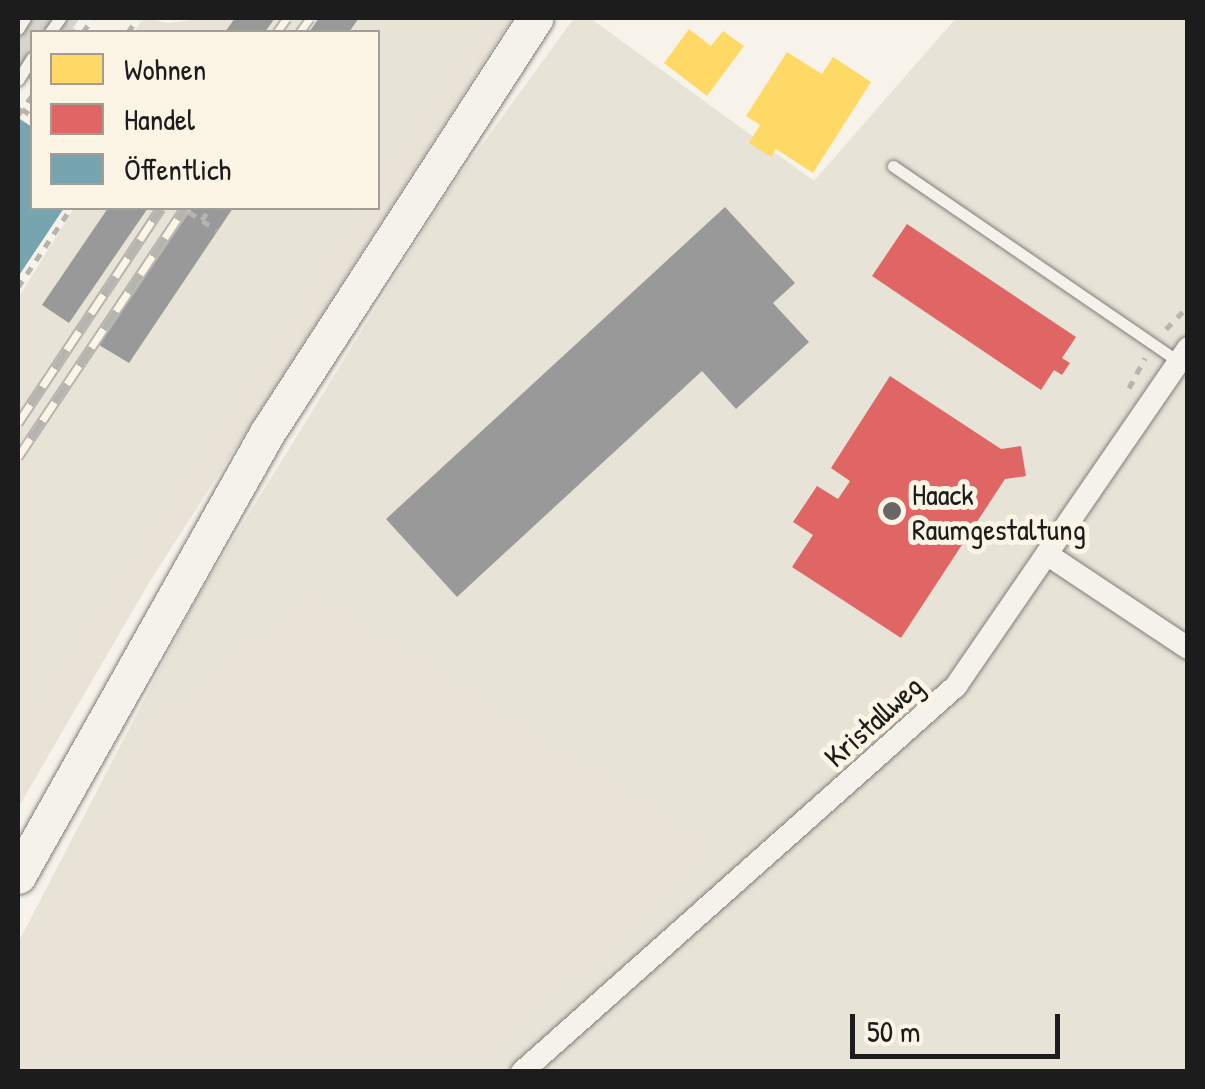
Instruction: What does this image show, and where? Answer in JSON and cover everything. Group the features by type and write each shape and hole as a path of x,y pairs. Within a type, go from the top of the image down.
{"main road":[{"path":"18,876 257,449 536,18"}],"street":[{"name":"Kristallweg","path":"522,1072 956,686 1183,354"},
{"path":"1048,555 1188,648"}],"lane":[{"path":"18,29 25,18"},
{"path":"893,166 1154,345 1183,354"}],"path":[{"path":"18,287 70,210"},
{"path":"202,220 209,210"},
{"path":"189,212 217,230"},
{"path":"1128,393 1154,345 1188,306"}],"shaded area":[{"path":"144,18 168,23 212,18 203,30 135,30"},
{"path":"194,18 487,18 380,178 380,30 186,30"},
{"path":"487,18 512,18 150,581 18,808 18,725 359,210 380,210 380,178"},
{"path":"574,18 590,18 814,181 956,18 1187,18 1187,1071 18,1071 18,943 197,598 446,194"},
{"path":"73,210 359,210 18,725 18,298"},
{"path":"314,589 721,850 474,1071 18,1071 18,964 142,727"}],"building: Wohnen":[{"path":"689,29 711,46 723,31 744,46 707,96 664,63"},
{"path":"787,52 822,74 833,57 871,82 813,173 776,149 771,157 749,143 760,125 746,116"}],"building: Handel":[{"path":"907,224 1076,337 1062,358 1070,363 1062,375 1054,370 1041,390 872,276"},
{"name":"Haack Raumgestaltung","path":"890,376 1001,449 1021,446 1026,476 1005,479 901,638 792,567 813,535 793,522 817,486 838,499 850,481 831,468"}],"building: Öffentlich":[{"path":"20,119 30,126 30,210 63,210 18,277"}],"building: Industrie":[{"path":"235,18 275,18 266,30 226,30"},
{"path":"319,18 359,18 350,30 310,30"},
{"path":"725,207 795,283 773,303 809,342 736,409 702,371 457,597 386,519"},
{"path":"107,210 147,210 69,323 42,305"},
{"path":"191,210 232,210 129,363 99,345"}],"building: Sonstige":[{"path":"18,18 80,18 73,28 76,30 30,30 30,80 18,71"}],"railway":[{"path":"278,30 287,18"},
{"path":"301,30 310,18"},
{"path":"18,423 160,210"},
{"path":"18,457 184,210"}],"place":[{"name":"Haack Raumgestaltung","path":"892,511"}]}
